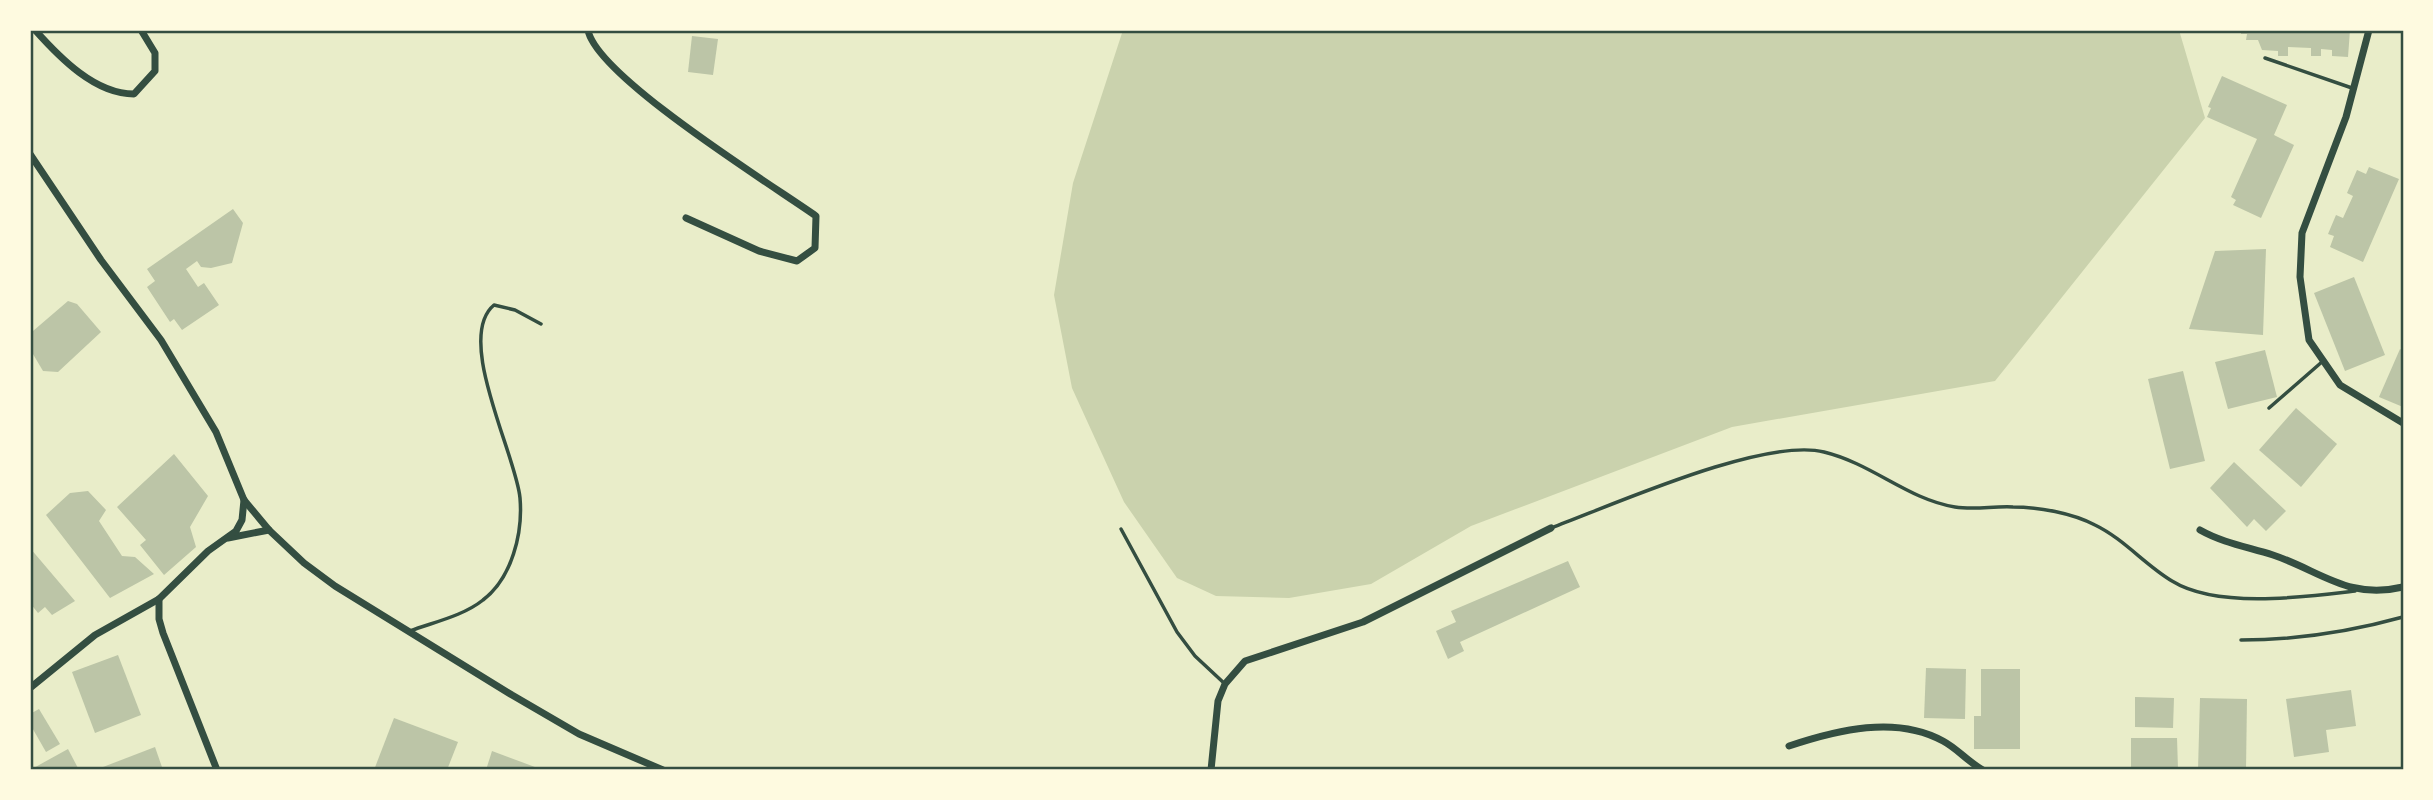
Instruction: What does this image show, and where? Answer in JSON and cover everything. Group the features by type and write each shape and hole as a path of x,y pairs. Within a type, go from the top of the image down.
{"street":[{"path":"35,30 56,54 92,80 114,94 134,94 155,71 155,53 141,30"},
{"path":"588,30 590,40 603,58 635,85 730,159 816,216 816,248 797,261 759,251 686,218"},
{"path":"2369,30 2354,89 2302,233 2300,277 2309,340 2323,361 2340,385 2403,423"},
{"path":"30,154 101,260 161,340 216,432 244,500 269,530 335,586 408,632 579,734 663,770"},
{"path":"30,688 94,635 159,600 177,579 228,538 241,524 244,500"},
{"path":"1210,770 1218,701 1225,684 1245,661 1363,622 1550,528"},
{"path":"228,538 269,530"},
{"path":"2200,530 2285,560 2334,583 2361,590 2389,591 2403,587"},
{"path":"159,600 159,619 163,633 217,770"},
{"path":"1789,746 1841,730 1894,729 1917,732 1945,742 1983,770"}],"lane":[{"path":"2265,58 2354,89"},
{"path":"408,632 470,609 486,598 511,561 517,536 520,497 484,375 483,319 494,305 504,306 541,324"},
{"path":"2269,408 2323,361"},
{"path":"1550,528 1725,464 1793,450 1819,451 1860,462 1913,493 1936,503 1976,509 2035,509 2095,524 2175,583 2198,591 2276,597 2361,590"},
{"path":"1121,529 1177,632 1195,656 1225,684"},
{"path":"2241,640 2306,638 2353,631 2403,617"}],"green space":[{"path":"1123,30 2179,30 2205,118 1995,381 1732,427 1471,526 1371,584 1289,598 1216,596 1177,578 1124,502 1072,388 1054,295 1073,183"}],"building":[{"path":"2241,30 2350,30 2348,57 2332,56 2332,50 2321,49 2321,56 2311,56 2311,48 2288,47 2288,56 2278,56 2278,51 2262,50 2258,40 2246,40 2247,34 2241,34"},
{"path":"692,36 718,39 713,75 688,72"},
{"path":"2222,76 2287,105 2274,135 2294,145 2261,218 2233,205 2236,200 2231,197 2257,139 2207,117 2211,108 2208,107"},
{"path":"2369,167 2399,179 2363,262 2330,247 2334,236 2328,234 2336,215 2343,218 2353,196 2347,193 2357,170 2366,174"},
{"path":"233,209 243,223 232,263 211,268 201,267 197,261 186,269 198,287 204,283 219,305 182,330 174,319 170,322 147,287 155,281 147,269"},
{"path":"2266,249 2263,335 2189,329 2215,251"},
{"path":"2354,277 2385,355 2345,371 2314,293"},
{"path":"68,301 77,304 101,332 58,372 43,371 30,349 33,331"},
{"path":"2400,349 2403,351 2403,407 2379,397"},
{"path":"2265,350 2277,397 2228,409 2215,362"},
{"path":"2183,371 2205,461 2170,469 2148,379"},
{"path":"2296,408 2337,444 2301,487 2259,450"},
{"path":"174,454 208,496 190,527 196,547 164,575 140,545 146,540 117,507"},
{"path":"2234,462 2286,511 2266,531 2254,519 2247,527 2210,488"},
{"path":"88,491 106,510 99,521 122,556 135,557 154,574 110,598 46,515 70,493"},
{"path":"30,548 75,601 52,615 45,607 38,613 30,603"},
{"path":"1568,561 1580,587 1460,642 1464,651 1448,659 1436,631 1456,622 1451,611"},
{"path":"118,655 141,715 95,733 72,672"},
{"path":"1926,668 1966,669 1965,719 1924,718"},
{"path":"1981,669 2020,669 2020,749 1974,749 1974,716 1981,716"},
{"path":"2351,690 2356,726 2326,730 2329,752 2294,757 2286,699"},
{"path":"2135,697 2174,698 2173,728 2135,727"},
{"path":"2200,698 2247,699 2246,770 2198,770"},
{"path":"39,709 60,744 46,752 30,724 30,714"},
{"path":"394,718 458,742 447,770 374,770"},
{"path":"2131,738 2177,738 2178,770 2131,770"},
{"path":"155,747 163,770 104,770 103,767"},
{"path":"68,749 79,770 30,770"},
{"path":"492,751 543,770 486,770"}]}
